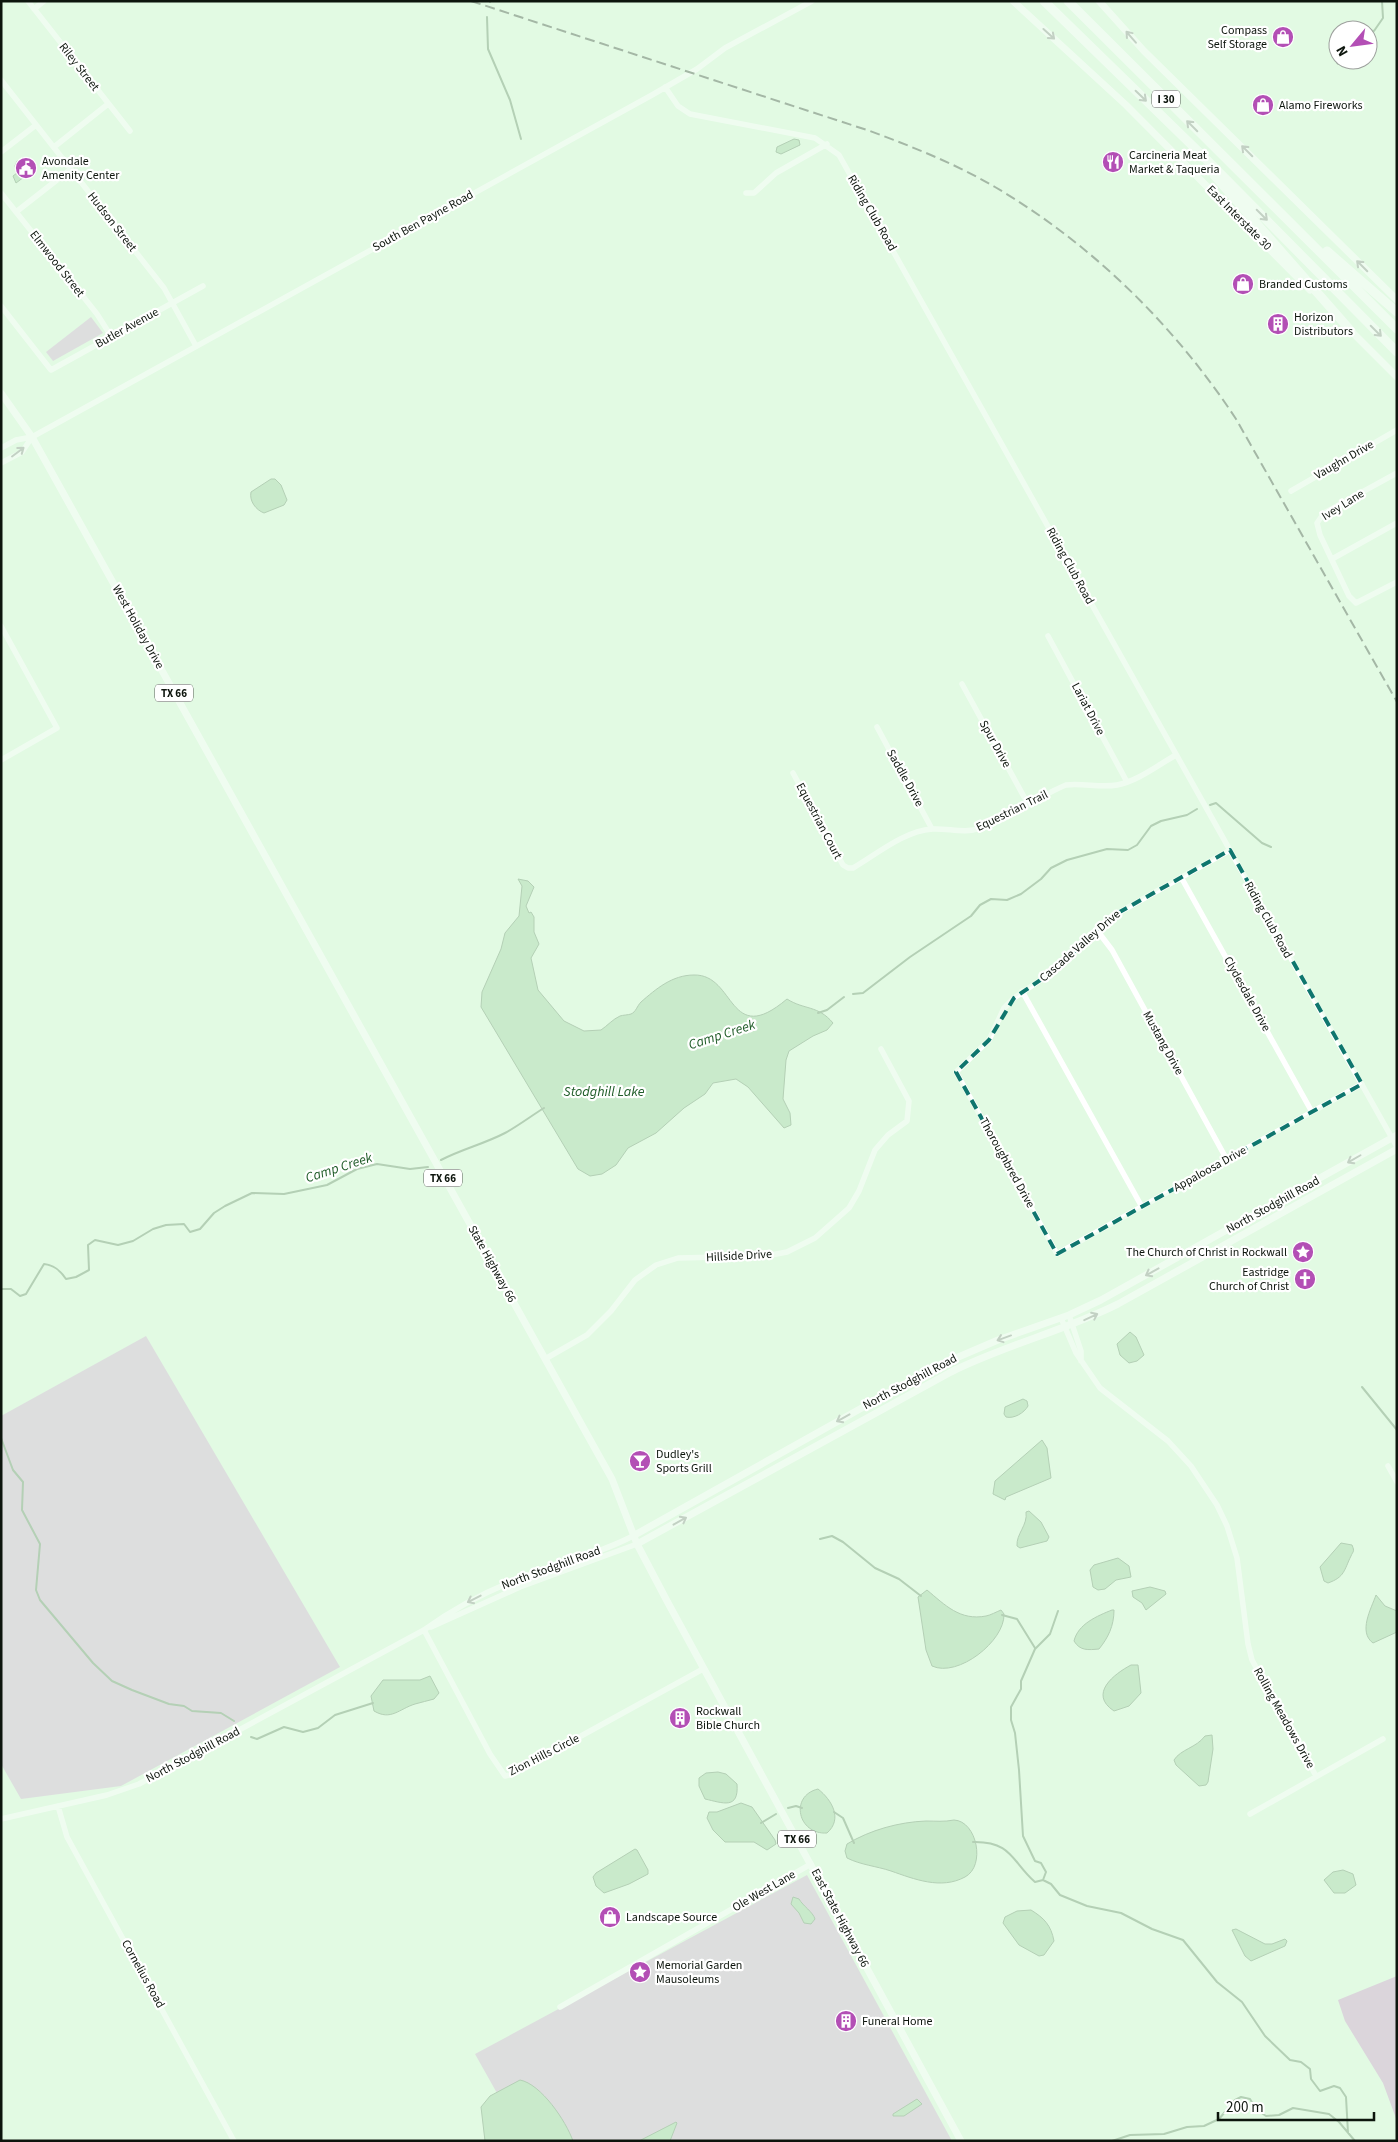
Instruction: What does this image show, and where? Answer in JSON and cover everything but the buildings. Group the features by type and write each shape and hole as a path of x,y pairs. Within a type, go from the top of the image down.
{"highway":[{"name":"I 30","path":"1044,1 1203,156 1397,352"},
{"name":"I 30","path":"1068,1 1397,329"},
{"path":"1203,156 1211,172 1351,331"},
{"path":"1264,197 1397,312"}],"main road":[{"name":"East Interstate 30","path":"1013,1 1121,100 1397,377"},
{"path":"1099,1 1144,51 1397,300"},
{"name":"West Holiday Drive","path":"1,393 32,437 342,996"},
{"name":"State Highway 66","path":"342,996 612,1480 633,1536"},
{"name":"North Stodghill Road","path":"633,1536 935,1367 998,1340 1065,1317 1101,1300 1394,1136"},
{"name":"North Stodghill Road","path":"637,1544 951,1372 976,1360 1069,1327 1127,1299 1397,1148"},
{"name":"East State Highway 66","path":"633,1536 961,2141"}],"street":[{"name":"Riley Street","path":"28,1 130,131"},
{"path":"34,9 44,1"},
{"name":"South Ben Payne Road","path":"32,437 665,87 697,69 725,48 812,1"},
{"name":"Hudson Street","path":"1,80 164,288 196,346"},
{"name":"Riding Club Road","path":"665,87 678,106 690,114 815,138 827,144 839,155 1362,1084 1394,1136 1397,1148"},
{"path":"54,147 108,104"},
{"path":"1,152 36,125"},
{"path":"746,192 754,193 776,173 827,144"},
{"path":"16,212 71,169"},
{"name":"Elmwood Street","path":"1,193 97,314 111,336"},
{"name":"Butler Avenue","path":"1,306 51,370 203,286"},
{"name":"Vaughn Drive","path":"1291,491 1397,430"},
{"path":"1,448 16,440 32,437"},
{"path":"1,463 22,452 32,437"},
{"name":"Ivey Lane","path":"1397,473 1324,513 1318,519 1317,526 1349,596 1356,603 1397,582"},
{"path":"1332,559 1397,523"},
{"path":"1,626 57,728 1,760"},
{"name":"Lariat Drive","path":"1048,636 1127,782"},
{"path":"1,641 8,637"},
{"name":"Spur Drive","path":"962,684 1028,804"},
{"name":"Saddle Drive","path":"877,727 932,829"},
{"name":"Equestrian Trail","path":"848,868 853,868 908,836 932,829 969,832 984,828 1066,785 1110,786 1127,782 1176,755"},
{"name":"Equestrian Court","path":"793,773 843,866 848,868"},
{"name":"Cascade Valley Drive","path":"956,1072 989,1040 1004,1008 1022,991 1055,970 1096,929 1121,910 1230,850"},
{"name":"Clydesdale Drive","path":"1181,876 1312,1112"},
{"name":"Mustang Drive","path":"1096,929 1112,950 1227,1160"},
{"path":"1022,991 1142,1207"},
{"name":"Hillside Drive","path":"545,1359 587,1335 611,1311 635,1280 656,1265 678,1258 766,1256 787,1252 815,1238 849,1208 859,1191 876,1150 888,1135 906,1120 909,1101 881,1049"},
{"name":"Thoroughbred Drive","path":"956,1072 1058,1254"},
{"name":"Appaloosa Drive","path":"1058,1254 1362,1084"},
{"name":"Rolling Meadows Drive","path":"1065,1317 1081,1361 1100,1388 1139,1416 1176,1449 1203,1482 1217,1505 1227,1526 1237,1558 1248,1644 1252,1660 1316,1776"},
{"path":"1388,1466 1397,1482"},
{"name":"North Stodghill Road","path":"1,1819 113,1793 149,1780 424,1630 446,1614 502,1585 585,1557 633,1536"},
{"name":"North Stodghill Road","path":"424,1630 454,1619 513,1590 637,1544"},
{"name":"Zion Hills Circle","path":"424,1630 490,1754 505,1776 704,1669"},
{"path":"1250,1814 1383,1740"},
{"name":"Cornelius Road","path":"58,1806 67,1837 234,2141"},
{"name":"Ole West Lane","path":"560,2007 811,1864"}],"highlighted area":[{"path":"1230,850 1362,1084 1057,1254 956,1072 989,1040 1014,998 1055,970 1109,918"}],"shaded area":[{"path":"91,317 103,333 53,361 46,352"},
{"path":"146,1336 340,1667 121,1786 21,1799 1,1764 1,1416"},
{"path":"807,1875 952,2141 524,2141 475,2054"},
{"path":"1397,1976 1397,2121 1383,2083 1345,2021 1338,2000"}],"water":[{"path":"794,139 799,140 800,145 781,154 776,152 777,147"},
{"path":"17,161 21,161 26,167 24,177 16,183 13,176 17,173 15,166"},
{"path":"271,479 275,479 281,485 287,500 284,505 264,513 254,505 251,499 251,492"},
{"name":"Stodghill Lake","path":"518,879 528,881 534,887 526,906 529,913 531,912 534,917 534,932 539,944 531,958 538,990 564,1021 584,1031 601,1030 617,1017 633,1013 641,1002 665,984 679,977 694,975 708,978 718,985 743,1013 753,1016 768,1012 787,999 816,1010 827,1017 833,1023 827,1030 813,1036 789,1051 786,1060 783,1099 790,1113 791,1125 784,1128 748,1087 736,1079 713,1083 705,1094 684,1108 656,1133 628,1148 616,1165 602,1174 590,1176 578,1169 481,1007 482,992 501,949 505,933 519,916 522,886"},
{"path":"1130,1332 1136,1337 1144,1355 1137,1361 1129,1363 1120,1355 1117,1344"},
{"path":"1023,1399 1027,1401 1028,1406 1024,1411 1019,1415 1006,1417 1004,1414 1005,1407"},
{"path":"1042,1440 1047,1448 1051,1478 1006,1497 1005,1500 993,1494 995,1481"},
{"path":"1029,1511 1041,1522 1049,1537 1047,1541 1020,1548 1017,1546 1018,1537 1025,1521 1026,1512"},
{"path":"1341,1543 1352,1545 1353,1551 1341,1576 1328,1583 1324,1581 1320,1567"},
{"path":"1118,1558 1129,1566 1131,1577 1116,1580 1105,1589 1098,1590 1093,1587 1090,1570 1094,1565"},
{"path":"1150,1587 1165,1591 1166,1594 1146,1610 1142,1603 1133,1597 1132,1591"},
{"path":"927,1590 954,1610 968,1616 986,1616 1001,1610 1004,1614 997,1635 978,1655 966,1662 954,1667 932,1666 926,1650 918,1597"},
{"path":"1376,1595 1385,1606 1397,1611 1397,1632 1373,1643 1366,1633 1366,1627"},
{"path":"1114,1610 1114,1616 1112,1626 1099,1649 1091,1650 1079,1647 1074,1641 1084,1625"},
{"path":"1131,1665 1138,1665 1141,1693 1129,1706 1114,1711 1103,1698 1103,1691 1111,1679"},
{"path":"430,1676 439,1693 434,1699 385,1715 374,1711 371,1696 383,1680 420,1680"},
{"path":"1212,1735 1213,1749 1208,1782 1206,1785 1199,1786 1176,1765 1174,1760 1205,1736"},
{"path":"718,1772 726,1774 737,1784 735,1798 728,1803 705,1799 699,1786 699,1778 706,1773"},
{"path":"818,1789 828,1799 834,1810 834,1822 832,1828 827,1833 817,1832 809,1828 801,1814 800,1807 803,1799 809,1793"},
{"path":"741,1803 752,1807 776,1844 767,1850 754,1842 725,1842 713,1830 707,1818 709,1812 717,1812"},
{"path":"954,1820 962,1822 968,1828 973,1836 977,1854 972,1871 956,1881 947,1883 928,1882 847,1858 845,1851 847,1844 875,1831 906,1823"},
{"path":"635,1849 648,1870 648,1874 629,1884 604,1893 596,1886 593,1877 596,1873"},
{"path":"1343,1870 1353,1874 1356,1885 1345,1893 1334,1893 1324,1880 1333,1872"},
{"path":"793,1897 799,1899 814,1916 815,1919 811,1924 804,1923 799,1913 791,1904"},
{"path":"1031,1910 1046,1922 1053,1935 1054,1941 1044,1955 1039,1956 1019,1945 1003,1923 1005,1917 1017,1911"},
{"path":"1236,1929 1265,1944 1272,1944 1285,1939 1287,1941 1285,1946 1251,1961 1245,1956 1232,1930"},
{"path":"520,2080 536,2088 552,2104 573,2141 485,2141 481,2107 490,2096"},
{"path":"917,2099 922,2104 904,2116 893,2116 893,2114"},
{"path":"676,2122 670,2141 639,2141"}],"waterway":[{"path":"1378,25 1383,18 1382,1"},
{"path":"487,17 488,49 510,100 521,139"},
{"name":"Camp Creek","path":"1210,805 1216,803 1262,843 1271,847"},
{"name":"Camp Creek","path":"853,994 863,993 910,957 971,916 980,905 991,899 1007,900 1021,894 1041,879 1051,868 1067,860 1107,849 1128,850 1137,845 1151,826 1161,821 1187,815 1197,809"},
{"name":"Camp Creek","path":"818,1013 827,1010 844,997"},
{"name":"Camp Creek","path":"441,1160 505,1133 544,1108"},
{"name":"Camp Creek","path":"1,1289 11,1289 20,1296 26,1294 44,1264 56,1268 66,1279 76,1277 89,1270 88,1245 95,1240 118,1245 133,1241 153,1229 166,1225 184,1224 190,1232 200,1229 214,1213 225,1206 252,1193 284,1194 327,1185 357,1169 377,1164 410,1169 428,1167"},
{"path":"1362,1387 1397,1430"},
{"path":"1,1438 13,1470 23,1482 22,1510 40,1544 36,1590 40,1600 93,1663 112,1681 169,1704 184,1706 192,1711 221,1713 234,1721"},
{"path":"820,1539 832,1536 843,1542 875,1568 899,1579 921,1596"},
{"path":"1043,1880 1046,1872 1041,1863 1035,1861 1023,1836 1019,1770 1015,1733 1011,1720 1011,1707 1021,1689 1021,1681 1035,1649 1050,1634 1058,1611"},
{"path":"1002,1615 1017,1619 1035,1648"},
{"path":"251,1737 257,1739 284,1727 303,1732 318,1728 335,1715 373,1703"},
{"path":"788,1808 796,1806 802,1808"},
{"path":"834,1812 843,1818 854,1843"},
{"path":"761,1823 776,1814"},
{"path":"973,1842 996,1845 1004,1849 1035,1882 1043,1880 1051,1884 1060,1895 1087,1906 1121,1913 1152,1929 1183,1940 1217,1982 1242,2002 1265,2036 1290,2060 1301,2062 1310,2069 1311,2079 1320,2091 1334,2086 1340,2088 1346,2097 1348,2133"},
{"path":"1112,2141 1130,2135 1164,2134 1187,2127 1204,2126 1219,2119 1235,2100 1241,2097 1250,2099 1256,2109 1266,2116 1279,2115 1293,2108 1329,2114 1339,2122 1355,2141"}],"railway":[{"path":"471,1 902,143 950,163 995,187 1065,234 1098,261 1159,320 1212,385 1236,419 1397,702"}],"place":[{"name":"Compass Self Storage","path":"1283,37"},
{"name":"Alamo Fireworks","path":"1263,105"},
{"name":"Carcineria Meat Market & Taqueria","path":"1113,162"},
{"name":"Avondale Amenity Center","path":"26,168"},
{"name":"Branded Customs","path":"1243,284"},
{"name":"Horizon Distributors","path":"1278,324"},
{"name":"The Church of Christ in Rockwall","path":"1303,1252"},
{"name":"Eastridge Church of Christ","path":"1305,1279"},
{"name":"Dudley's Sports Grill","path":"640,1461"},
{"name":"Rockwall Bible Church","path":"680,1718"},
{"name":"Landscape Source","path":"610,1917"},
{"name":"Memorial Garden Mausoleums","path":"640,1972"},
{"name":"Funeral Home","path":"846,2021"}]}
